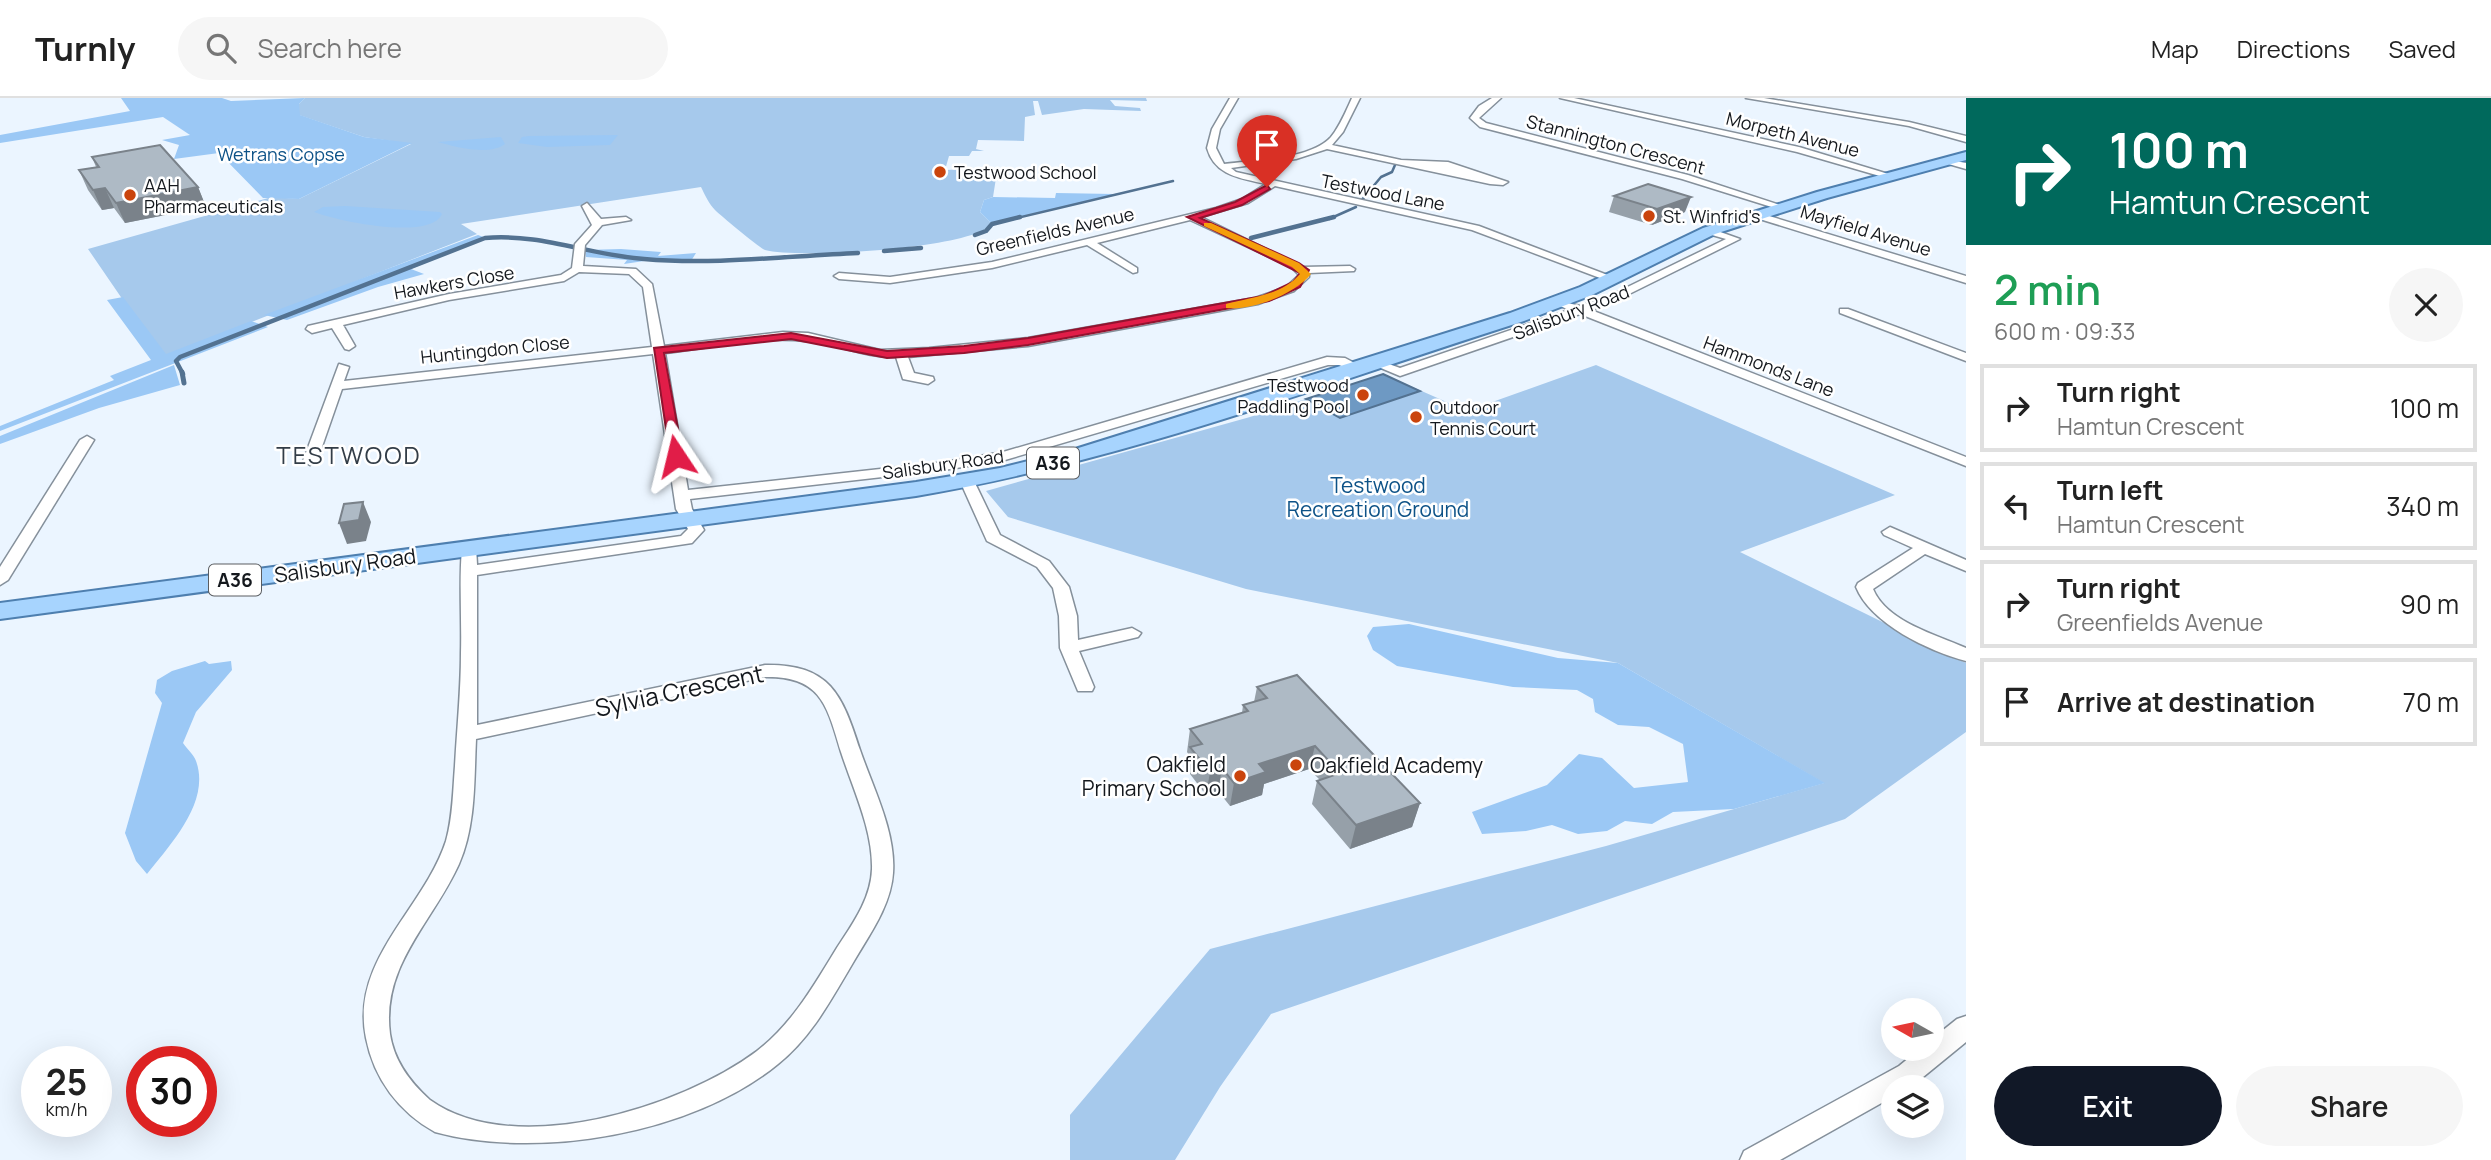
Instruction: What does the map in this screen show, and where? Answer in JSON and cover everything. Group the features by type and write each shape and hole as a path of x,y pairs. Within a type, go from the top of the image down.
{"main road":[{"name":"Salisbury Road","path":"0,611 469,560 690,519 967,481 1080,455 1560,302 1709,231 1756,215 1966,156"}],"street":[{"path":"1234,98 1213,137 1212,157 1221,167 1296,155 1325,146 1334,139 1356,98"},
{"name":"Stannington Crescent","path":"1497,98 1482,108 1475,118 1483,125 1685,177 1781,207"},
{"name":"Morpeth Avenue","path":"1564,98 1799,150 1890,176"},
{"path":"1750,98 1909,124 1966,139"},
{"path":"1325,146 1398,162 1490,181 1503,182 1448,165 1398,162"},
{"path":"1948,161 1966,166"},
{"name":"Testwood Lane","path":"1221,167 1240,177 1271,185 1475,228 1612,279"},
{"name":"Greenfields Avenue","path":"839,276 899,279 992,265 1238,204 1271,185"},
{"path":"587,206 597,222"},
{"name":"Mayfield Avenue","path":"1756,215 1966,280"},
{"path":"1192,217 1304,271 1350,269"},
{"path":"577,269 580,244 597,222 626,220"},
{"name":"Salisbury Road","path":"683,495 974,462 1053,443 1327,361 1400,372 1582,310 1735,239 1709,231"},
{"path":"1089,242 1133,271"},
{"name":"Hawkers Close","path":"312,329 449,297 549,282 577,269 632,271 645,280 651,296 658,350"},
{"name":"Huntingdon Close","path":"336,386 791,336 871,352 901,354 1028,342 1258,301 1296,285 1304,277 1304,271"},
{"name":"Hammonds Lane","path":"1560,302 1964,458"},
{"path":"1844,311 1966,357"},
{"path":"336,324 349,346"},
{"path":"658,350 684,509 690,519"},
{"path":"901,354 908,376"},
{"path":"310,461 343,367"},
{"path":"893,383 908,376 928,380"},
{"path":"0,580 87,440"},
{"path":"967,481 993,538 1043,564 1061,587 1068,616 1069,648 1085,687"},
{"path":"1891,531 1966,566"},
{"path":"1925,547 1864,587 1866,600 1879,613 1966,655"},
{"name":"Sylvia Crescent","path":"467,734 765,671 800,673 820,683 838,708 881,851 882,874 877,897 860,932 825,988 786,1041 753,1068 715,1090 636,1124 584,1140 561,1143 498,1140 449,1127 428,1118 402,1093 383,1056 378,1038 376,1004 393,951 445,867 456,842 467,734 471,653 469,560"},
{"path":"1069,648 1132,633"},
{"path":"1754,1160 1908,1074 1966,1027"}],"green space":[{"name":"Wetrans Copse","path":"121,98 222,98 231,101 305,98 299,104 300,115 364,137 412,143 299,199 263,198 219,153 174,159 179,145 162,140 190,135 163,117 0,143 0,135 130,111"},
{"path":"305,98 1146,98 1147,101 1110,100 1115,106 1140,108 1141,111 1084,109 1042,115 1038,101 1033,101 1035,115 1025,117 1024,141 978,140 976,149 984,151 972,151 969,156 949,156 945,170 974,169 972,176 1011,176 996,178 993,197 984,200 980,212 992,224 978,233 953,240 920,246 846,252 765,250 715,210 701,187 461,224 477,234 162,357 88,249 272,197 299,199 411,144 364,137 299,115 299,104"},
{"path":"618,135 610,145 547,147 518,143 522,137 529,136"},
{"path":"501,137 505,144 499,148 482,150 438,142"},
{"path":"1142,189 992,224 980,212 984,200 993,197 1055,198 1056,193 1114,194"},
{"path":"345,206 442,214 434,222 402,228 361,224 314,212 323,207"},
{"path":"478,235 486,238 411,269 424,274 378,287 287,320 264,315"},
{"path":"585,250 661,252 658,256 696,253 691,261 651,260 624,264 627,260 586,257"},
{"path":"123,297 166,354 251,321 268,327 0,431 0,426 114,380 110,376 151,360 107,300"},
{"path":"174,365 180,385 99,408 0,444 0,436"},
{"name":"Testwood Recreation Ground","path":"1596,365 1895,495 1740,552 1966,663 1966,732 1845,819 1271,1014 1220,1087 1175,1160 1070,1160 1070,1115 1210,949 1606,846 1824,783 1618,663 1246,589 1008,517 986,491 1250,417 1383,374 1467,411"},
{"path":"1409,624 1558,658 1618,663 1825,783 1734,809 1673,812 1652,824 1625,821 1607,831 1578,834 1552,825 1526,831 1482,834 1472,812 1547,785 1579,754 1602,758 1634,788 1688,782 1683,744 1649,727 1618,725 1595,712 1593,699 1577,690 1513,687 1397,666 1373,650 1367,636 1373,627"},
{"path":"205,661 209,664 231,661 232,670 196,712 183,743 196,761 198,792 186,822 147,874 136,861 125,833 162,703 155,693 157,680 172,671"}],"shaded area":[{"name":"Testwood Paddling Pool","path":"1383,374 1420,391 1340,418 1306,399"}],"building":[{"path":"160,145 198,187 116,203 105,188 93,190 79,170 99,167 92,157"},
{"path":"1648,184 1691,197 1657,209 1614,196"},
{"path":"363,502 359,520 339,523 344,504"},
{"path":"1297,675 1420,803 1356,825 1317,781 1340,773 1315,746 1259,764 1266,772 1234,783 1222,768 1210,772 1190,747 1202,744 1190,729 1248,711 1243,705 1267,698 1257,687"}],"waterway":[{"path":"1361,201 1381,177 1392,172 1395,165"},
{"path":"1013,219 1173,181"},
{"path":"1333,217 1356,207"},
{"path":"975,235 986,231 992,224 1020,217"},
{"path":"1251,238 1333,217"},
{"path":"1329,219 1333,217"},
{"path":"182,372 176,361 180,357 485,238 545,241 624,257 671,261 724,261 858,253"},
{"path":"884,251 921,248"},
{"path":"182,372 184,383"}],"slow traffic":[{"path":"1207,224 1295,265 1306,274 1296,285 1279,294 1230,306"}],"place":[{"name":"Testwood School","path":"940,172"},
{"name":"AAH Pharmaceuticals","path":"130,195"},
{"name":"St. Winfrid's","path":"1649,216"},
{"name":"Testwood Paddling Pool","path":"1363,395"},
{"name":"Outdoor Tennis Court","path":"1416,417"},
{"name":"Oakfield Academy","path":"1296,765"},
{"name":"Oakfield Primary School","path":"1240,776"}],"district":[{"name":"TESTWOOD","path":"349,454"}],"route":[{"path":"676,456 658,350 783,336 808,337 887,354 989,347 1265,299 1296,285 1305,272 1192,217 1238,204 1267,187"}]}
